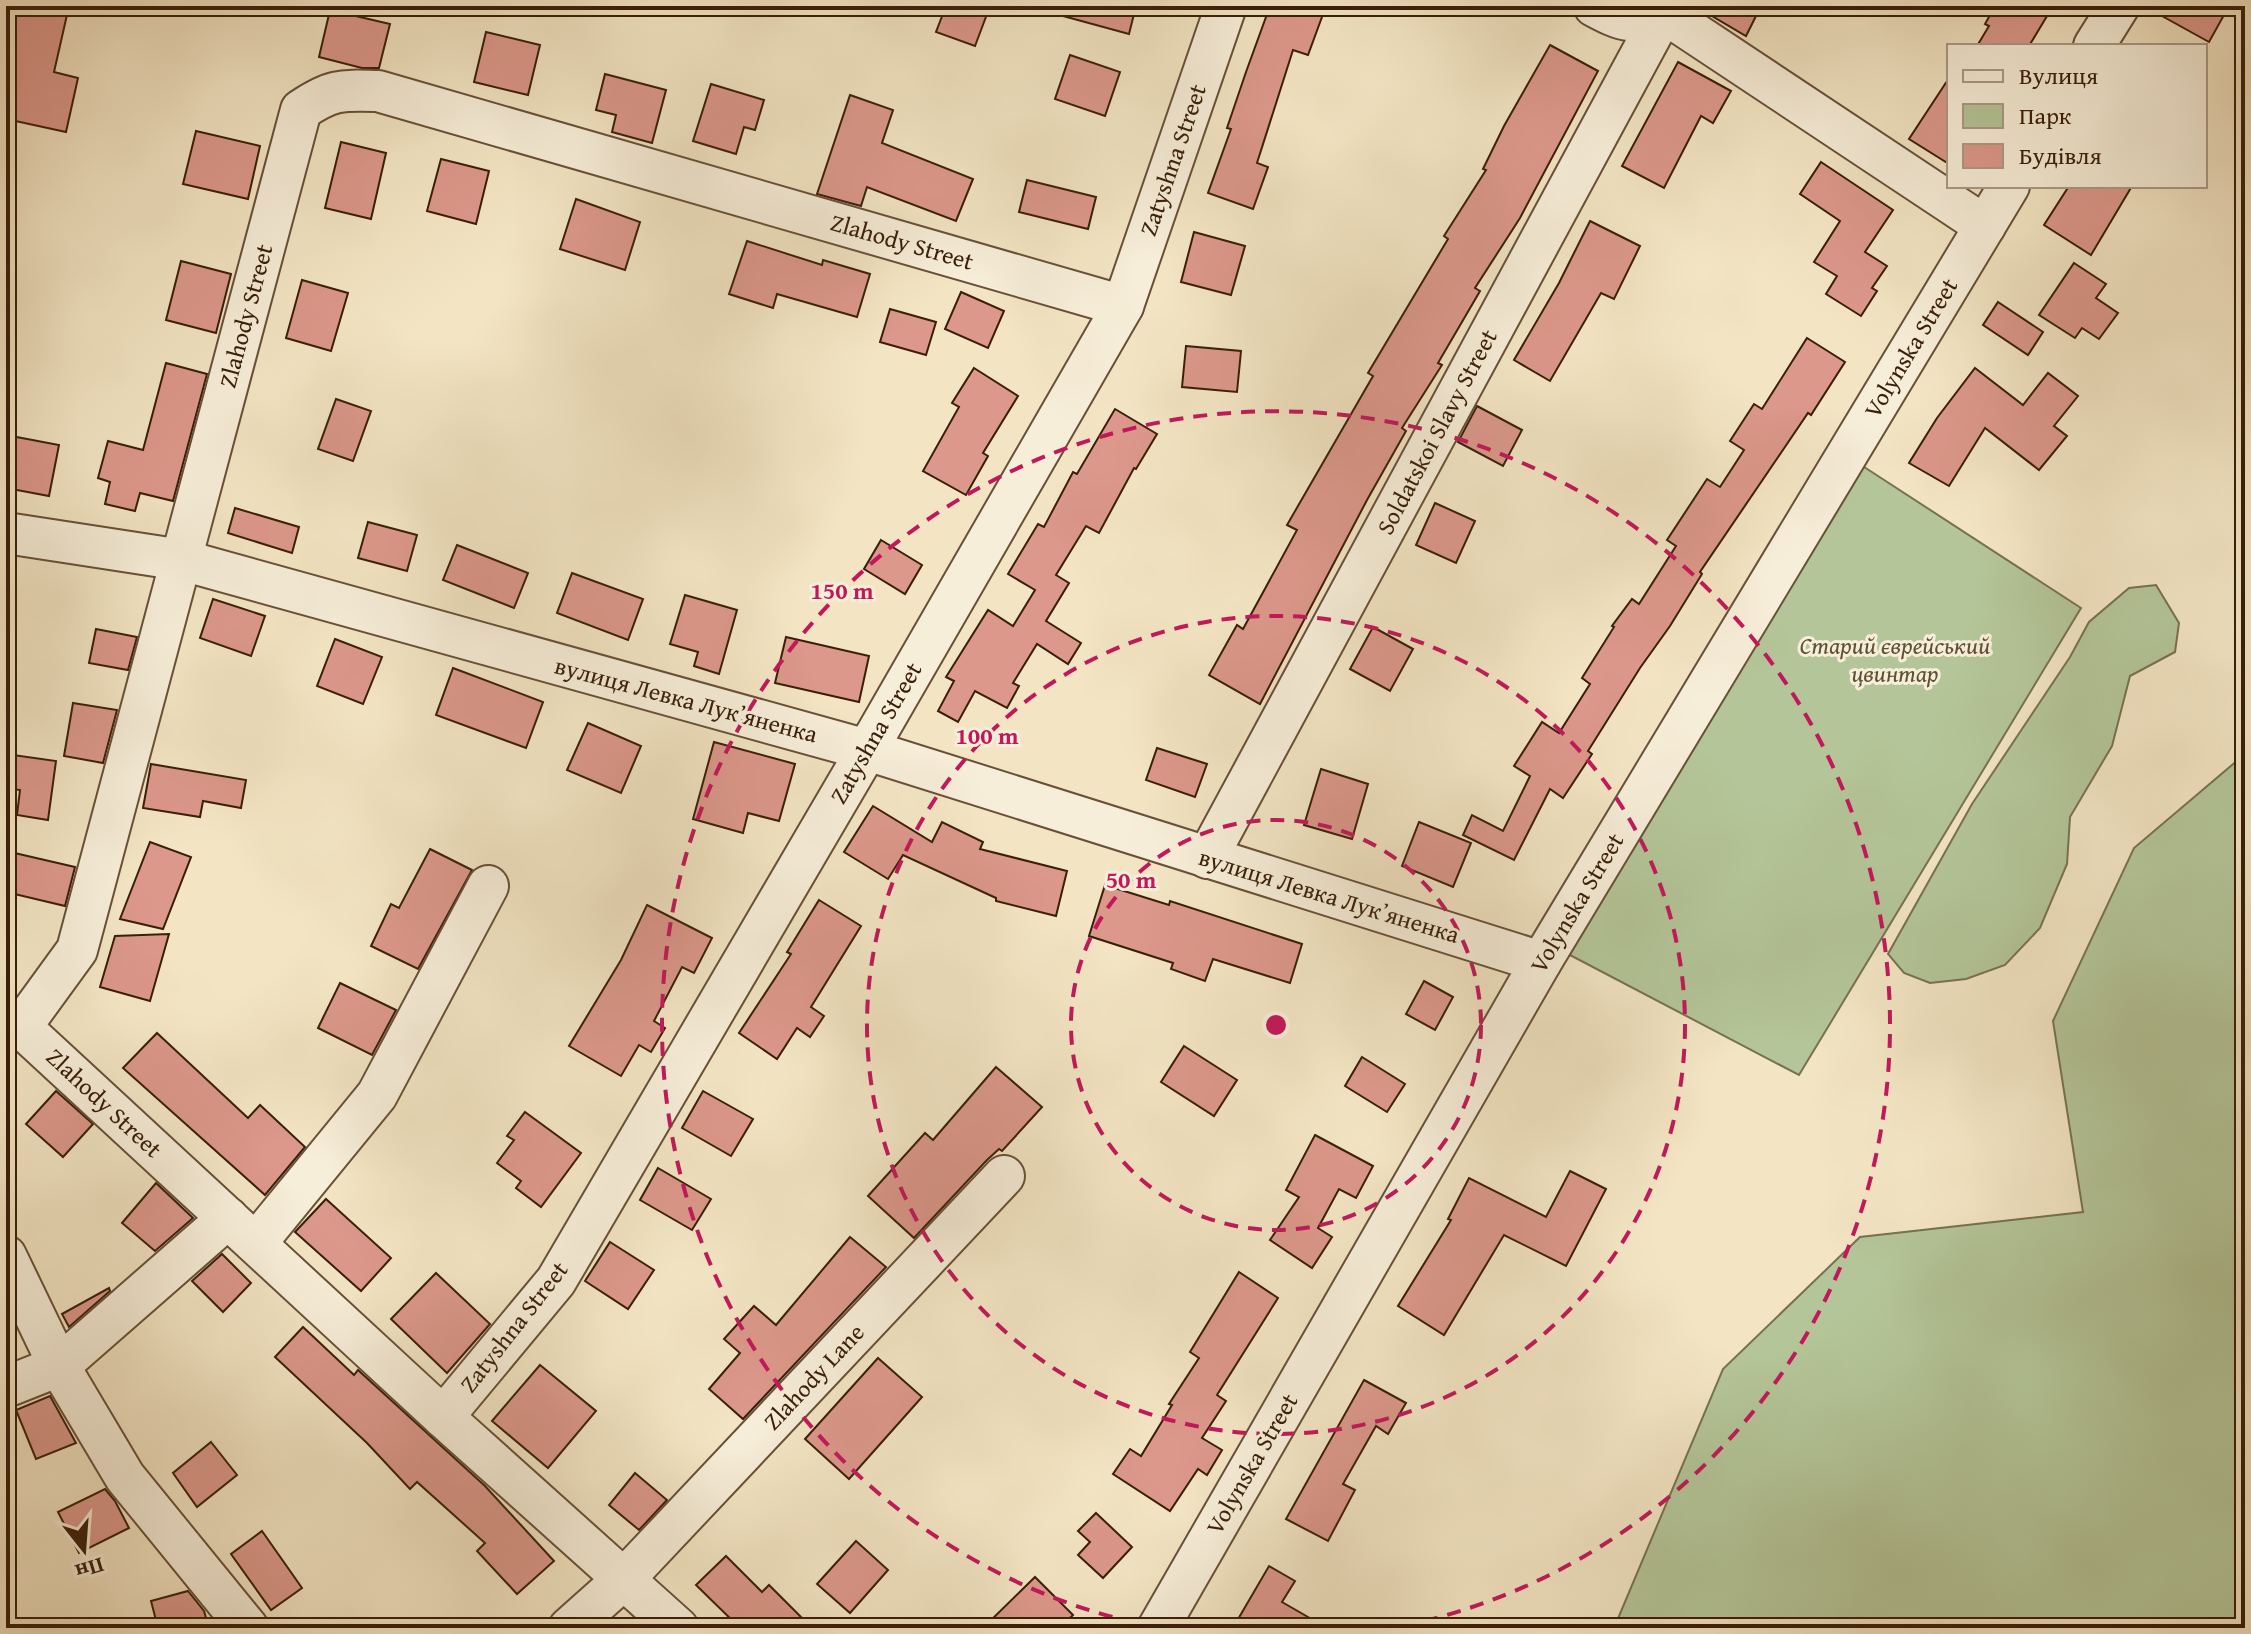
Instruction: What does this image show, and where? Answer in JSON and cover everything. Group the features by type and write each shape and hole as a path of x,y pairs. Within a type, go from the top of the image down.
{"street":[{"name":"Zatyshna Street","path":"443,1417 556,1281 1123,306 1226,6"},
{"path":"1594,6 1617,18 1641,23 1666,9 1985,226"},
{"path":"2095,44 2119,6"},
{"name":"Soldatskoi Slavy Street","path":"1207,858 1666,9"},
{"name":"Zlahody Street","path":"678,1628 443,1417 242,1230 14,1027 77,950 301,110 324,95 348,90 378,91 1123,306"},
{"name":"Volynska Street","path":"1158,1628 1541,962 2008,188"},
{"name":"вулиця Левка Лукʼяненка","path":"6,533 182,560 867,750 1541,962"},
{"path":"6,1387 59,1366 242,1230 377,1095 488,886"},
{"name":"Zlahody Lane","path":"569,1628 625,1578 1004,1176"},
{"path":"6,1256 59,1366 125,1477 248,1628"}],"green space":[{"name":"Старий єврейський цвинтар","path":"1858,463 2081,608 1799,1075 1568,954"},
{"path":"2156,585 2179,623 2175,652 2130,676 2112,746 2070,817 2067,864 2040,928 2005,965 1966,979 1930,983 1904,973 1888,954 1972,804 2070,657 2089,622 2129,588"},
{"path":"2245,754 2245,1628 1614,1628 1723,1369 1860,1237 2083,1212 2053,1021 2134,848"}],"building":[{"path":"6,6 69,6 54,72 78,78 66,132 6,119"},
{"path":"946,6 990,6 975,46 936,32"},
{"path":"1053,6 1136,6 1129,34 1052,13"},
{"path":"1270,6 1326,6 1308,55 1293,50 1257,163 1268,167 1253,209 1208,193 1231,129 1227,128"},
{"path":"1695,6 1761,6 1746,36"},
{"path":"1995,6 2031,6 2047,16 2030,44 1978,44 1989,26 1985,24"},
{"path":"2144,6 2229,6 2209,42"},
{"path":"330,10 390,24 379,68 362,68 319,57"},
{"path":"486,32 540,45 528,95 474,82"},
{"path":"1550,45 1598,71 1520,218 1475,288 1480,291 1438,363 1442,365 1402,428 1406,431 1260,704 1209,675 1237,625 1243,629 1297,530 1287,525 1373,376 1368,373 1448,239 1444,236 1486,170 1483,169 1504,126"},
{"path":"1070,55 1120,72 1105,116 1055,99"},
{"path":"1678,62 1731,91 1713,123 1701,116 1664,188 1622,166"},
{"path":"605,74 666,90 652,143 612,132 616,115 596,110"},
{"path":"1947,81 1947,163 1909,139"},
{"path":"711,84 764,100 755,130 744,127 736,154 693,141"},
{"path":"850,95 893,110 882,143 973,179 956,221 867,187 861,206 817,194"},
{"path":"196,131 260,146 248,199 183,184"},
{"path":"341,142 386,153 371,219 325,208"},
{"path":"441,159 489,171 476,224 427,211"},
{"path":"1821,162 1893,210 1865,252 1887,266 1872,288 1877,291 1861,316 1826,294 1837,276 1814,262 1840,221 1800,194"},
{"path":"1027,180 1096,197 1088,229 1019,212"},
{"path":"2068,188 2131,188 2091,255 2044,225"},
{"path":"576,199 640,222 625,270 560,249"},
{"path":"1590,221 1640,246 1614,299 1601,293 1550,381 1514,360 1559,283"},
{"path":"1194,232 1245,246 1231,295 1181,282"},
{"path":"747,241 822,265 823,260 870,274 857,317 777,294 773,308 729,294"},
{"path":"181,261 231,274 216,333 166,320"},
{"path":"2074,263 2106,284 2096,298 2118,313 2099,339 2082,328 2075,338 2039,315"},
{"path":"302,280 348,293 331,351 286,338"},
{"path":"961,292 1004,311 988,348 945,329"},
{"path":"1998,302 2043,332 2028,355 1983,325"},
{"path":"890,309 936,322 926,355 880,342"},
{"path":"1807,338 1845,362 1700,572 1702,574 1670,626 1588,751 1592,754 1563,798 1550,789 1514,860 1463,835 1472,815 1503,831 1530,776 1514,766 1542,722 1559,733 1590,684 1582,678 1612,626 1632,599 1639,604 1676,546 1667,540 1707,479 1720,487 1744,450 1730,441 1754,404 1762,409"},
{"path":"1186,346 1241,351 1237,392 1182,387"},
{"path":"166,363 207,374 173,501 140,493 135,511 105,504 110,482 98,478 108,441 143,450"},
{"path":"974,368 1018,396 983,453 988,456 966,495 923,471 959,407 952,403"},
{"path":"1975,368 2023,405 2048,373 2078,396 2054,426 2067,436 2039,470 1985,428 1949,486 1909,463 1937,418"},
{"path":"336,399 371,411 353,461 318,449"},
{"path":"1477,406 1522,430 1503,466 1458,442"},
{"path":"1115,409 1157,434 1134,468 1099,533 1086,526 1056,575 1069,583 1046,621 1081,643 1068,664 1037,644 1013,683 1019,686 1007,708 975,691 958,722 938,711 954,681 946,677 988,610 1013,626 1035,590 1008,574 1038,524 1044,527 1073,472 1077,474"},
{"path":"6,435 59,445 49,496 6,488"},
{"path":"1435,503 1475,521 1456,563 1416,545"},
{"path":"235,508 299,527 292,553 228,533"},
{"path":"368,522 417,535 407,571 358,558"},
{"path":"881,540 922,565 905,594 864,569"},
{"path":"457,545 528,573 514,608 443,580"},
{"path":"572,573 643,599 628,640 557,613"},
{"path":"685,595 737,610 719,674 694,666 698,652 670,644"},
{"path":"213,599 265,616 251,656 200,638"},
{"path":"1373,627 1413,649 1390,691 1350,669"},
{"path":"96,629 137,637 128,670 89,663"},
{"path":"786,637 869,656 859,702 775,683"},
{"path":"335,639 382,657 363,704 317,686"},
{"path":"453,668 543,702 526,748 436,715"},
{"path":"73,703 117,710 103,763 64,756"},
{"path":"588,723 641,746 621,793 567,770"},
{"path":"714,742 795,764 779,821 748,813 743,833 693,819"},
{"path":"1157,748 1207,764 1195,797 1146,780"},
{"path":"6,754 56,761 48,820 17,815 20,790 6,788"},
{"path":"151,764 246,780 241,808 203,801 200,817 143,808"},
{"path":"1321,769 1368,784 1352,839 1304,825"},
{"path":"873,806 932,842 942,822 983,842 980,849 1067,871 1056,916 996,901 996,898 903,855 888,879 844,852"},
{"path":"1419,822 1471,843 1453,887 1402,866"},
{"path":"150,842 191,857 163,929 120,919"},
{"path":"430,849 472,870 418,969 371,946 391,904 399,908"},
{"path":"6,851 75,867 65,906 6,892"},
{"path":"1105,885 1169,905 1170,901 1302,944 1290,983 1213,959 1205,981 1171,969 1173,963 1089,936"},
{"path":"819,900 861,926 811,1007 824,1016 810,1037 797,1028 777,1059 739,1033 791,954 787,952"},
{"path":"647,905 712,938 694,973 682,967 654,1021 665,1028 651,1052 639,1045 621,1076 569,1046 621,960"},
{"path":"169,934 150,1001 100,987 115,936"},
{"path":"1424,981 1453,997 1435,1030 1406,1014"},
{"path":"340,983 396,1010 372,1055 318,1028"},
{"path":"157,1033 248,1118 260,1105 305,1147 265,1195 123,1068"},
{"path":"1184,1046 1237,1080 1214,1116 1161,1082"},
{"path":"1362,1057 1405,1084 1387,1112 1345,1086"},
{"path":"996,1067 1042,1107 914,1238 868,1196 925,1133 933,1140"},
{"path":"56,1091 93,1124 63,1157 26,1124"},
{"path":"703,1091 753,1119 731,1156 682,1128"},
{"path":"525,1112 581,1153 541,1207 516,1188 521,1181 497,1163 514,1140 507,1136"},
{"path":"1315,1135 1373,1166 1356,1198 1339,1189 1318,1228 1332,1237 1312,1268 1270,1240 1299,1197 1286,1190"},
{"path":"658,1168 711,1199 692,1230 640,1200"},
{"path":"1570,1171 1606,1189 1566,1266 1504,1235 1444,1335 1398,1306 1451,1220 1448,1219 1469,1178 1546,1217"},
{"path":"156,1183 193,1218 155,1251 122,1223"},
{"path":"326,1199 391,1258 361,1291 295,1232"},
{"path":"850,1237 886,1267 743,1419 709,1389 740,1353 724,1339 754,1306 776,1325"},
{"path":"610,1242 654,1270 628,1309 585,1281"},
{"path":"222,1254 251,1283 223,1312 192,1281"},
{"path":"1239,1272 1278,1298 1217,1395 1226,1401 1202,1438 1222,1450 1207,1475 1198,1469 1170,1511 1113,1474 1130,1449 1141,1456 1199,1358 1190,1352"},
{"path":"436,1273 490,1324 447,1373 391,1319"},
{"path":"109,1288 110,1291 69,1327 62,1314"},
{"path":"303,1327 354,1375 358,1370 485,1486 554,1561 517,1594 477,1551 485,1543 417,1482 410,1489 367,1443 275,1357"},
{"path":"878,1358 922,1397 849,1479 805,1439"},
{"path":"540,1365 596,1411 548,1468 492,1421"},
{"path":"1364,1380 1406,1403 1388,1434 1376,1426 1343,1484 1355,1490 1328,1541 1286,1519"},
{"path":"50,1396 76,1443 36,1459 16,1410"},
{"path":"211,1442 237,1475 197,1507 173,1473"},
{"path":"635,1473 667,1500 639,1530 609,1505"},
{"path":"105,1489 129,1528 79,1553 58,1512"},
{"path":"1096,1513 1132,1547 1103,1578 1078,1555 1090,1542 1078,1531"},
{"path":"262,1531 302,1588 271,1610 231,1554"},
{"path":"856,1541 888,1570 850,1613 817,1584"},
{"path":"726,1556 762,1592 769,1585 801,1617 789,1628 740,1628 696,1585"},
{"path":"1269,1566 1295,1581 1282,1602 1327,1628 1249,1628 1237,1621"},
{"path":"1035,1577 1073,1615 1060,1628 983,1628"},
{"path":"188,1591 204,1611 209,1628 158,1628 151,1601"}]}
